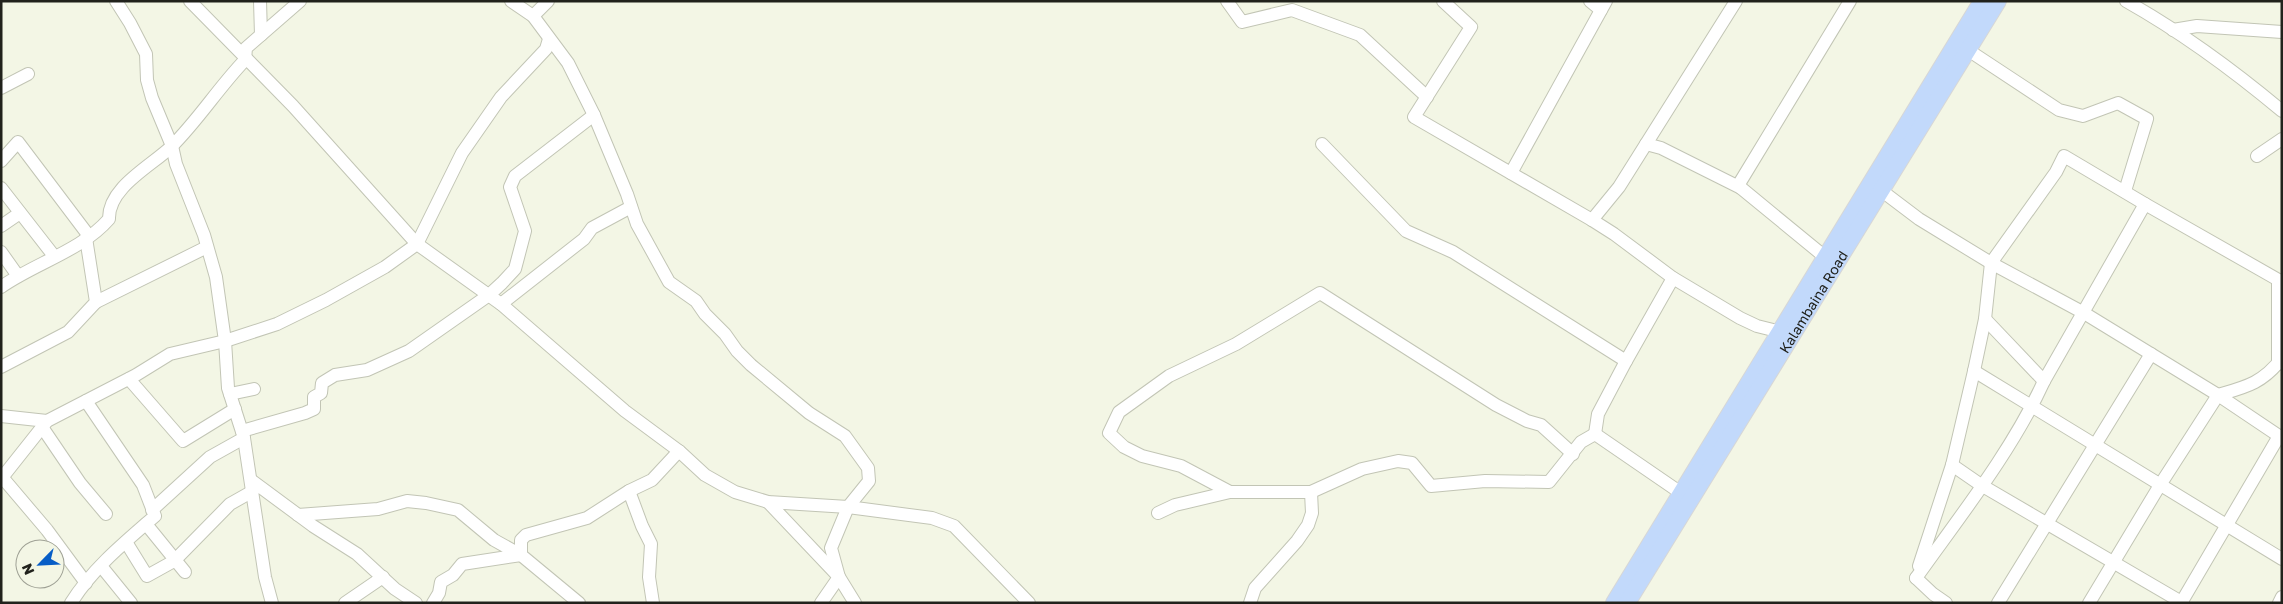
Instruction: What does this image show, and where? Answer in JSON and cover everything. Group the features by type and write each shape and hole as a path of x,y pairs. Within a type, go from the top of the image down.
{"main road":[{"name":"Kalambaina Road","path":"1627,603 1998,1"},
{"path":"1614,603 1979,2"}],"street":[{"path":"116,1 146,54 148,80 152,98 198,218 216,277 230,394 243,434 263,560 272,603"},
{"path":"190,1 245,60 293,106 416,244 501,304 625,412 679,451 698,469 721,485 747,497 768,502 848,507 932,518 954,526 1023,601"},
{"path":"260,1 261,35"},
{"path":"1,287 87,237 109,219 109,209 136,174 172,146 245,60 246,48 300,1"},
{"path":"511,1 533,16 568,63 594,115 637,224 669,282 696,301 705,314 751,365 809,413 845,436 868,468 869,481 848,507 831,548 839,577"},
{"path":"533,16 548,1"},
{"path":"1227,1 1242,22 1292,10 1360,35 1427,96"},
{"path":"1443,1 1472,26 1414,117 1592,220 1673,278 1740,318 1757,326 1773,330 1778,334"},
{"path":"1511,173 1604,6 1590,1"},
{"path":"1592,220 1618,187 1736,1"},
{"path":"1741,188 1739,184 1850,1"},
{"path":"2126,1 2144,5 2172,30 2243,78 2282,111"},
{"path":"2172,30 2197,26 2282,32"},
{"path":"86,583 47,530 2,478 45,424 129,379 170,354 225,341 277,324 326,300 385,267 416,244 462,153 507,90 546,49 549,39"},
{"path":"1968,50 2059,110 2083,116 2118,103 2147,119 2125,191"},
{"path":"1,88 28,74"},
{"path":"152,510 210,458 243,434 306,414 314,409 314,397 321,394 322,383 335,375 367,370 409,351 489,295 515,269 523,242 525,231 510,186 514,176 594,115"},
{"path":"2257,156 2282,139"},
{"path":"1,161 18,142 87,237 96,302"},
{"path":"1322,144 1406,232 1453,252 1626,361"},
{"path":"1646,144 1661,148 1741,188 1825,257"},
{"path":"1916,578 1952,465 1985,319 1991,263 2056,172 2064,156 2280,281 2280,361 2262,380 2250,386 2218,395 2160,485 2089,603"},
{"path":"1,188 54,256"},
{"path":"1882,191 1919,219 1991,263 2084,313 2218,395 2281,437 2182,602 1981,485 1952,465"},
{"path":"1916,578 1981,485 2032,407 2044,382 2145,204"},
{"path":"501,304 584,239 592,228 631,208"},
{"path":"1,226 20,213"},
{"path":"1,367 68,332 96,302 206,247"},
{"path":"1,252 18,276"},
{"path":"1595,434 1598,414 1673,278"},
{"path":"1230,492 1181,466 1142,456 1124,447 1109,433 1119,412 1150,392 1169,376 1236,344 1320,293 1496,405 1527,421 1540,425 1573,454"},
{"path":"1985,319 2044,382"},
{"path":"1998,603 2151,354"},
{"path":"1974,371 2282,558"},
{"path":"129,379 183,441 235,409"},
{"path":"230,394 254,390"},
{"path":"71,603 101,566 155,516 143,485 86,402"},
{"path":"1,416 45,424 80,483 106,514"},
{"path":"1595,434 1681,493"},
{"path":"1158,513 1174,505 1230,492 1311,492 1362,469 1398,461 1412,463 1431,486 1485,481 1549,482 1581,442 1595,434"},
{"path":"521,555 520,544 526,535 587,518 629,491 652,480 679,451"},
{"path":"252,486 357,554 416,603"},
{"path":"126,542 147,576 175,560 230,504 252,486"},
{"path":"629,491 651,544 649,577 653,603"},
{"path":"1250,603 1255,588 1298,540 1308,525 1312,514 1311,492"},
{"path":"298,515 378,509 407,501 458,510 494,540 521,555 579,603"},
{"path":"768,502 839,577 855,603"},
{"path":"146,524 185,572"},
{"path":"433,603 439,593 441,582 453,575 462,564 521,555"},
{"path":"101,566 131,603"},
{"path":"345,603 383,577"},
{"path":"821,603 839,577"},
{"path":"1916,578 1932,594 1946,603"},
{"path":"2279,603 2282,597"}]}
